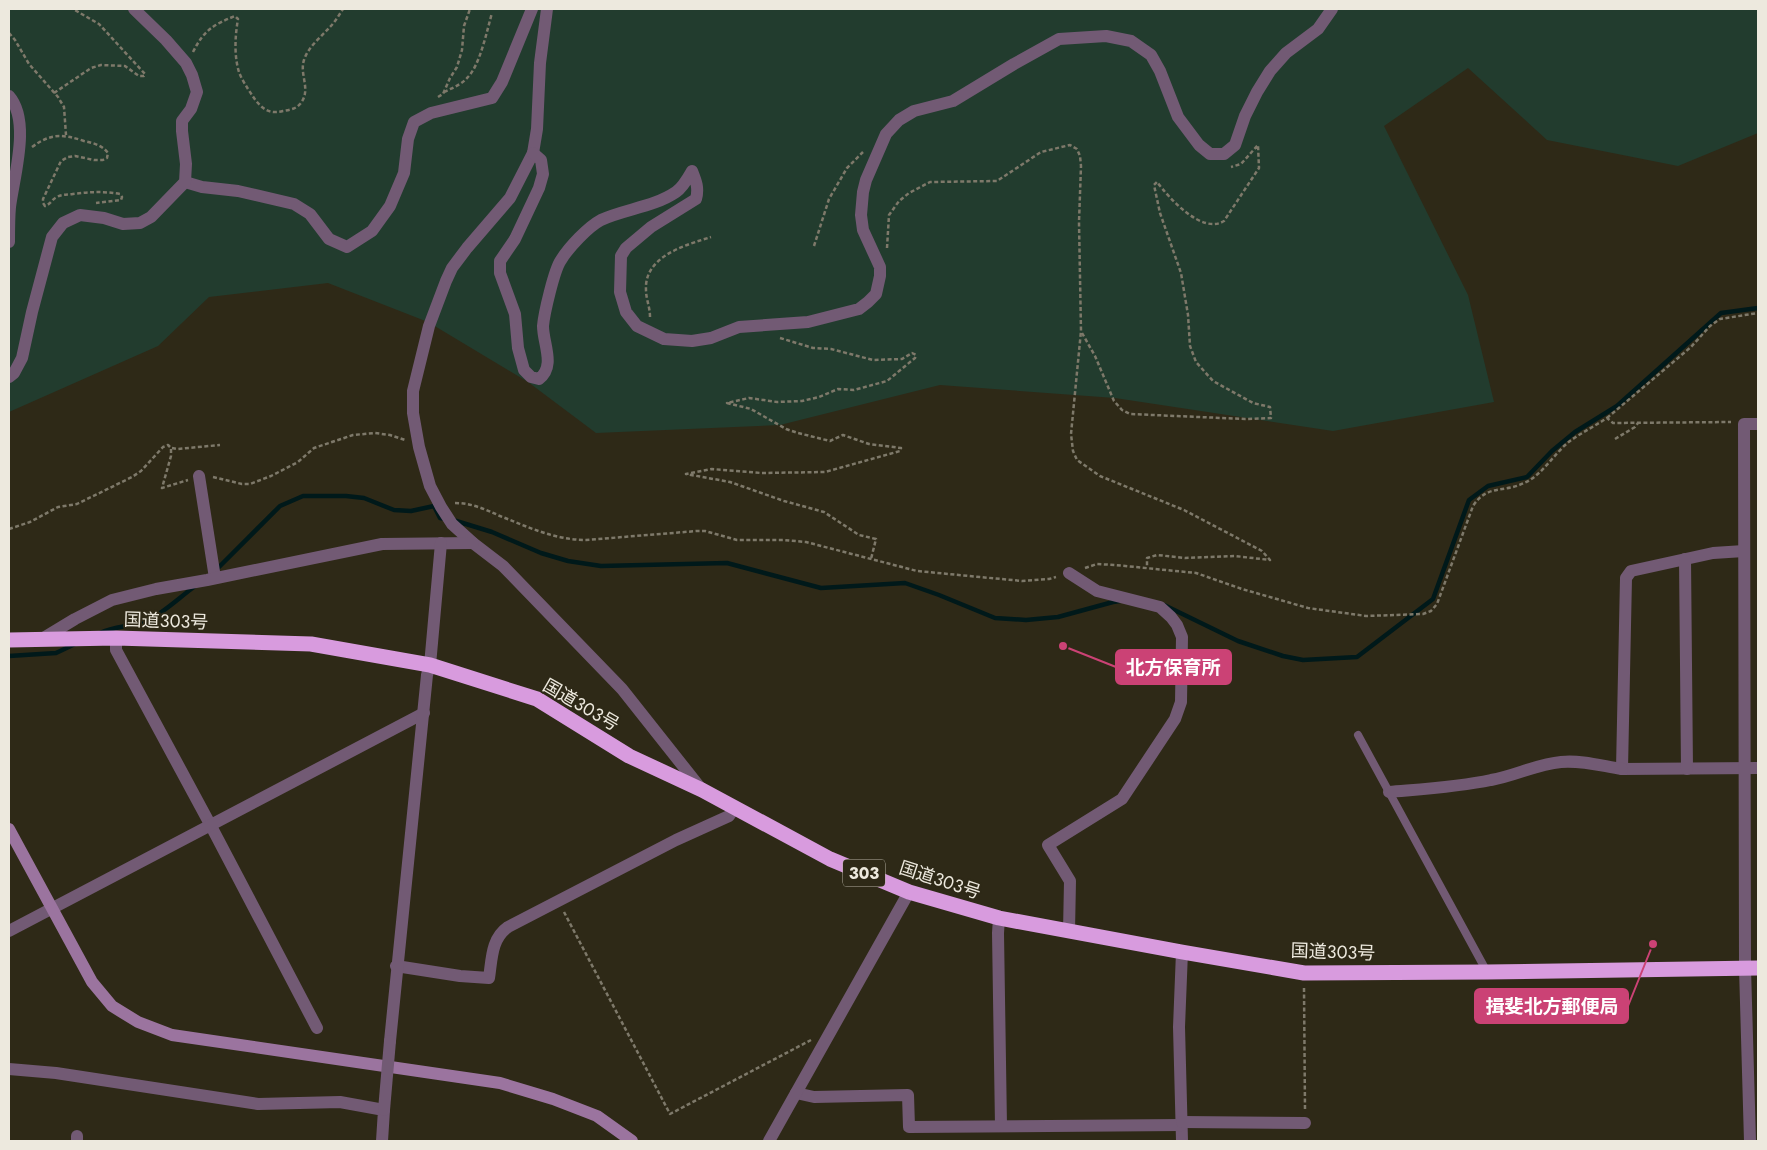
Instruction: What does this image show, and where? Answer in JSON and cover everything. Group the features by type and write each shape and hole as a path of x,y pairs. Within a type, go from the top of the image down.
{"highway":[{"name":"国道303号","path":"9,640 116,638 311,644 430,665 537,699 629,756 702,790 830,859 909,892 999,918 1304,973 1752,968"}],"street":[{"path":"9,377 14,373 22,358 52,237 63,223 83,216 104,218 123,224 140,223 152,217 185,182 186,164 182,121 191,108 197,92 192,75 186,64 166,40 134,9"},
{"path":"185,182 202,187 238,191 294,204 310,214 329,239 347,247 372,231 390,206 404,173 408,139 414,122 431,113 492,98 502,82 532,9"},
{"path":"547,9 540,63 538,129 533,153 510,198 467,248 452,268 446,281 429,326 413,391 413,413 419,447 430,486 452,524 472,543 503,566 622,688 702,790"},
{"path":"533,153 541,160 543,174 539,188 515,239 500,261 500,274 515,314 518,348 524,370 531,378 539,379 546,374 548,366 543,325 553,280 560,260 584,232 599,221 640,208 677,191 692,171 698,184 696,199 651,227 626,248 621,256 620,292 626,312 637,326 664,339 692,341 711,338 738,328 808,322 859,309 876,294 880,267 863,230 861,215 863,192 866,180 886,134 899,120 914,111 953,101 1059,39 1106,36 1131,40 1151,55 1160,71 1178,117 1199,145 1210,154 1224,154 1235,145 1253,100 1270,71 1286,53 1318,29 1332,9"},
{"path":"9,96 19,114 19,152 10,206 9,242"},
{"path":"1750,1141 1752,968 1745,768 1744,424 1758,424"},
{"path":"199,476 215,578"},
{"path":"382,1141 396,966 427,676 430,665 441,543"},
{"path":"42,639 112,600 156,588 382,544 472,543"},
{"path":"1622,769 1626,578 1631,571 1713,553 1744,551"},
{"path":"1685,559 1687,769"},
{"path":"1069,573 1097,591 1160,607 1178,625 1182,637 1181,702 1175,719 1122,799 1048,845 1070,881 1069,931"},
{"path":"116,638 116,650 317,1028"},
{"path":"9,930 424,713"},
{"path":"1389,792 1439,788 1492,780 1534,767 1561,762 1581,762 1622,769 1758,768"},
{"path":"396,966 460,976 489,978 495,942 499,933 676,840 729,816 735,807"},
{"path":"9,829 92,982 112,1006 146,1025 172,1035 500,1083 552,1099 597,1116 632,1141"},
{"path":"769,1141 909,892"},
{"path":"999,918 1001,1126"},
{"path":"1182,952 1179,1027 1182,1141"},
{"path":"9,1069 56,1073 258,1104 340,1102 384,1110"},
{"path":"796,1093 814,1097 908,1095 909,1127 1305,1123"}],"lane":[{"path":"1358,735 1487,972"}],"path":[{"path":"54,93 91,68 101,65 125,66 139,76 144,76 145,74 99,24 73,9"},
{"path":"186,64 203,34 219,23 235,16 238,19 235,43 239,73 257,103 266,111 275,113 292,110 299,105 304,97 306,88 302,67 304,60 320,36 330,28 343,9"},
{"path":"431,113 435,102 457,67 462,50 464,26 470,9"},
{"path":"443,92 466,80 471,74 480,54 492,12"},
{"path":"9,33 29,64 64,107 66,136"},
{"path":"19,152 28,150 46,138 66,136 97,144 104,148 108,153 107,158 103,160 75,156 68,157 61,162 43,199 45,206 62,195 86,192 102,191 120,194 122,197 120,200 85,206 83,208 83,216"},
{"path":"886,252 889,215 899,201 909,193 930,182 996,181 1041,152 1070,145 1077,149 1081,166 1079,222 1081,331 1071,434 1076,460 1100,476 1184,510 1262,551 1270,560 1234,556 1185,558 1157,555 1148,558 1147,567"},
{"path":"1081,331 1095,356 1114,401 1122,410 1130,414 1245,419 1271,418 1270,407 1253,403 1213,381 1196,362 1190,346 1188,315 1181,273 1160,213 1154,185 1157,182 1170,199 1184,211 1201,221 1219,224 1224,221 1259,168 1258,145 1241,164 1231,167"},
{"path":"814,246 829,199 847,168 868,147"},
{"path":"648,331 650,310 646,290 647,277 652,269 660,259 675,250 711,237"},
{"path":"441,507 454,503 475,505 547,535 570,540 705,531 737,540 806,542 917,571 1022,581 1049,579 1097,564 1147,567 1196,573 1242,590 1308,608 1366,616 1423,614 1432,610 1437,604 1477,499 1492,490 1510,488 1534,478 1570,441 1607,418 1691,347 1710,326 1720,319 1758,313"},
{"path":"772,336 813,348 830,349 873,360 902,359 912,353 916,355 916,358 888,381 854,390 838,389 819,397 802,401 777,402 749,398 727,404 751,409 786,429 798,433 830,440 843,435 869,444 896,446 901,448 900,451 825,472 761,473 712,469 686,474 730,482 784,501 824,512 859,535 876,538 872,560"},
{"path":"1607,418 1614,423 1734,422 1744,424"},
{"path":"1616,439 1638,423"},
{"path":"171,448 220,445"},
{"path":"558,902 670,1114 794,1048 821,1036 828,1036"},
{"path":"1304,973 1305,1123"}],"green space":[{"path":"9,9 1758,9 1758,133 1678,166 1547,140 1468,68 1384,126 1468,295 1494,402 1333,431 1115,398 940,385 780,425 596,433 528,382 428,322 328,283 209,297 158,346 9,412"}],"waterway":[{"path":"1164,605 1238,641 1283,656 1303,660 1357,657 1433,599 1469,500 1488,486 1527,477 1552,451 1575,432 1617,406 1721,313 1758,308"},
{"path":"216,570 280,506 303,496 364,498 394,510 411,511 434,506 440,518 445,519"},
{"path":"453,520 492,532 541,553 568,561 601,566 727,563 821,588 905,583 995,618 1026,620 1058,617 1120,601"},
{"path":"100,633 152,618 194,587"},
{"path":"9,656 56,653 75,644"}],"place":[{"name":"北方保育所","path":"1063,646"},
{"name":"揖斐北方郵便局","path":"1653,944"}]}
